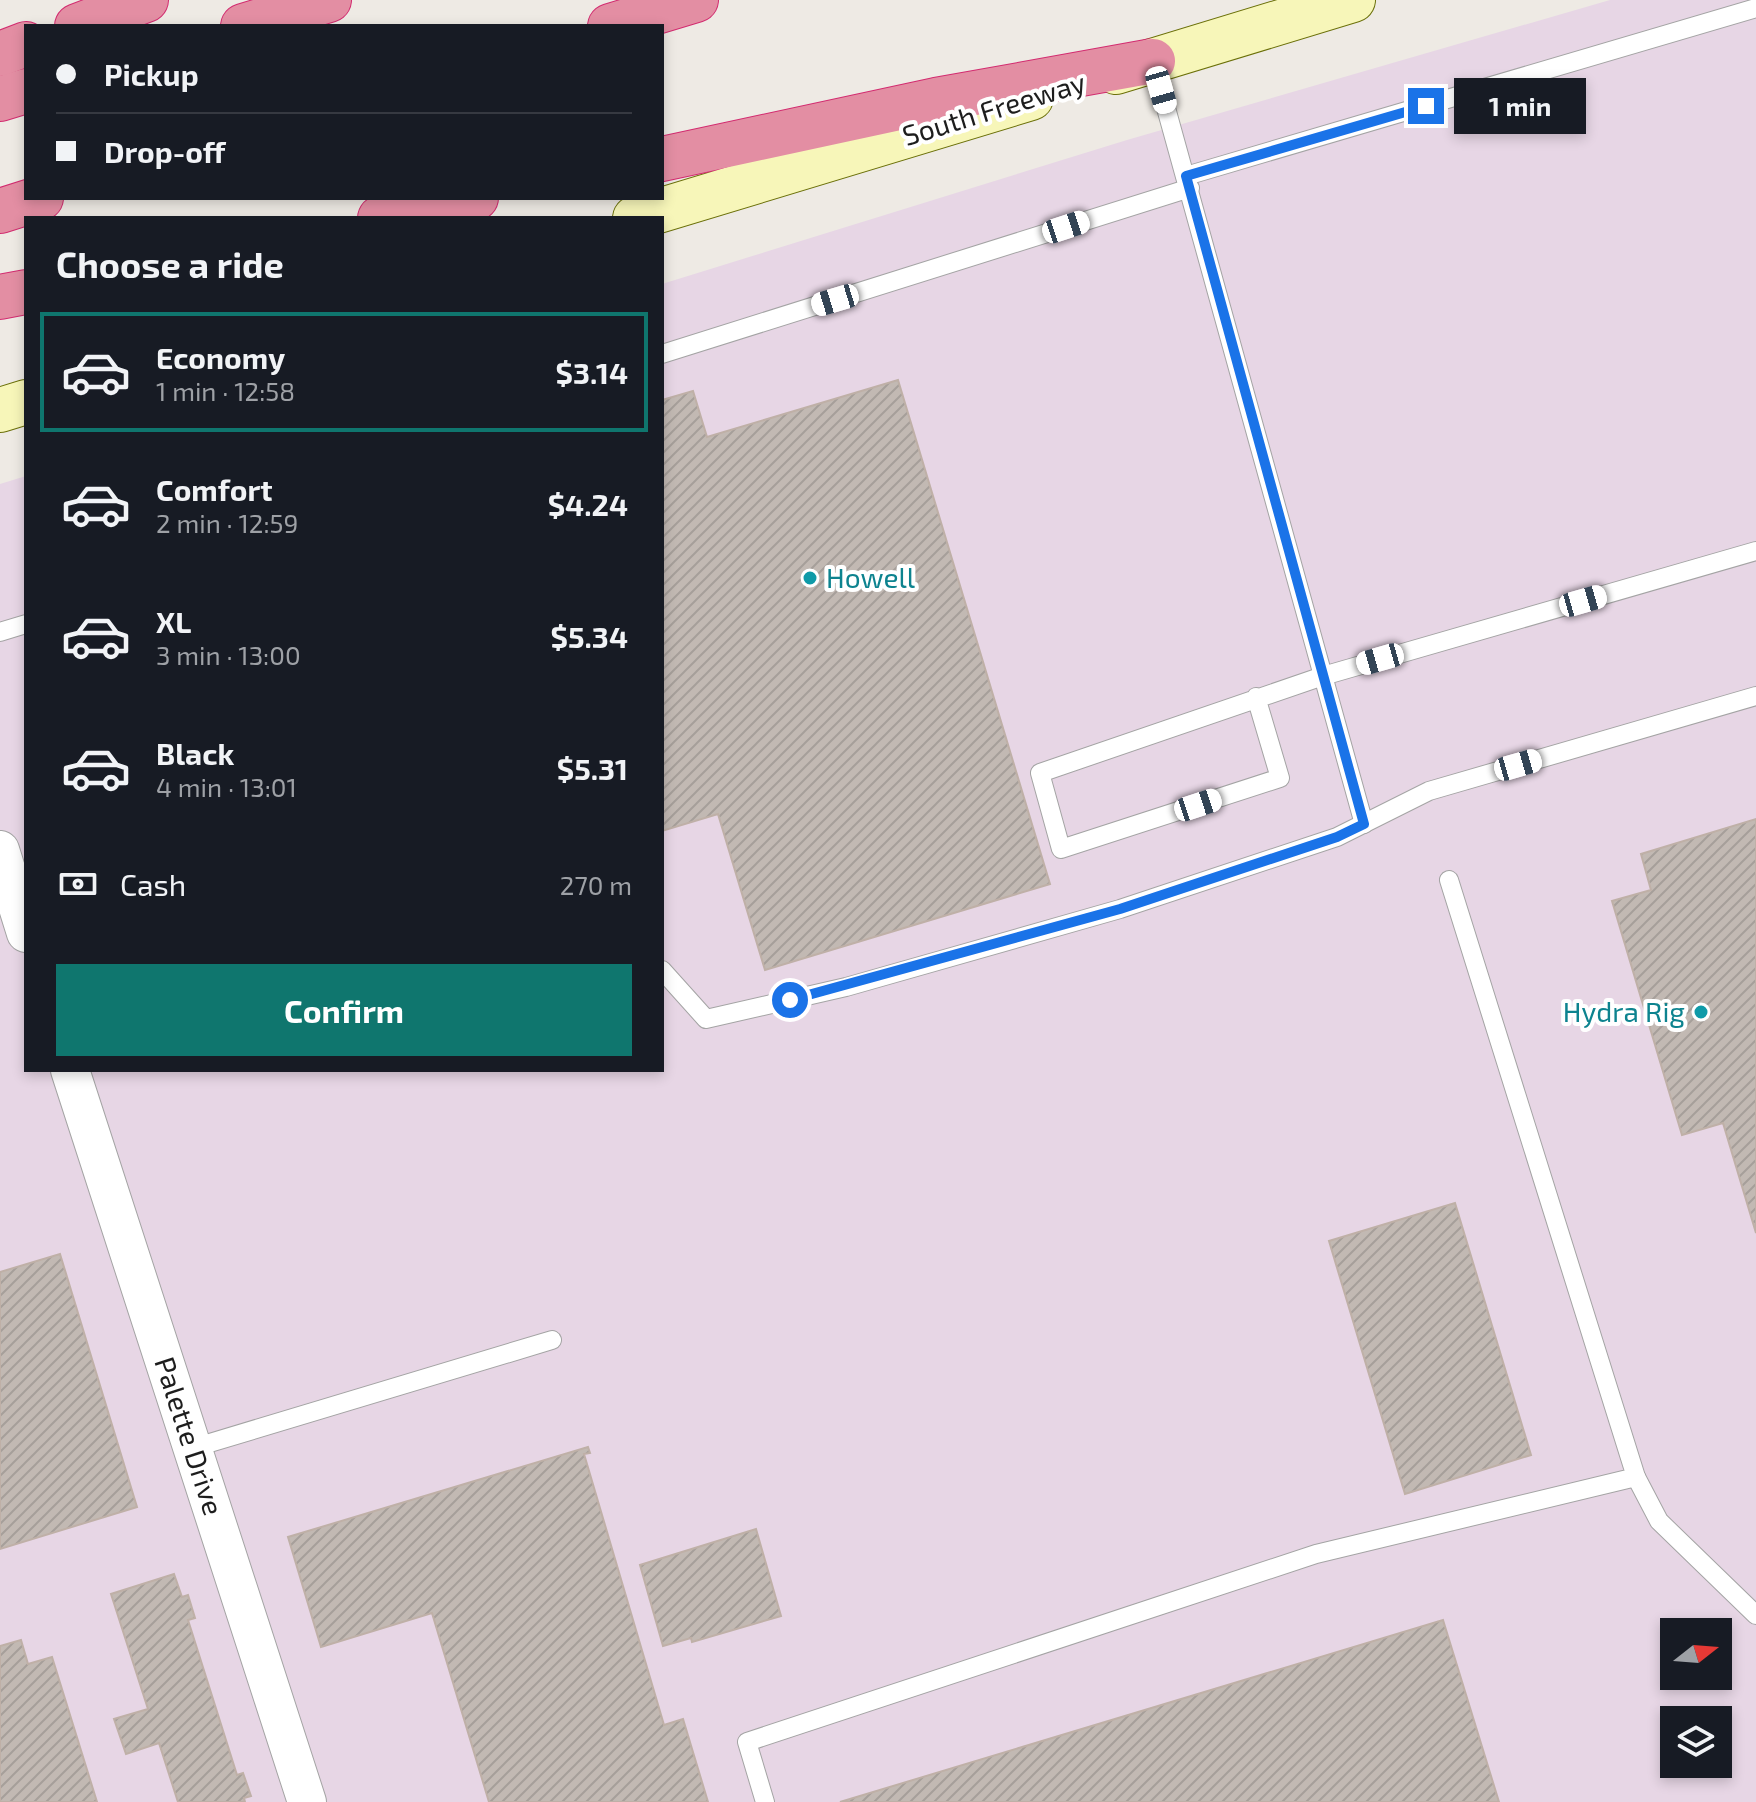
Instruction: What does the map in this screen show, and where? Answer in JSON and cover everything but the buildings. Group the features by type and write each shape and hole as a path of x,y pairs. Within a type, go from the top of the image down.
{"highway":[{"path":"82,24 146,0"},
{"path":"250,24 329,0"},
{"path":"617,24 696,0"},
{"path":"0,54 24,45"},
{"path":"664,159 936,100 1153,61"},
{"path":"0,99 24,92"},
{"path":"0,211 35,200"},
{"path":"390,216 466,200"},
{"path":"0,297 24,292"}],"main road":[{"name":"South Freeway","path":"642,216 1353,0"},
{"path":"0,410 24,403"}],"street":[{"path":"0,850 15,919"},
{"name":"Palette Drive","path":"71,1072 307,1802"}],"lane":[{"path":"664,353 1188,182 1756,8"},
{"path":"1153,61 1364,824"},
{"path":"1256,697 1280,778 1061,849 1040,773 1256,697 1323,676 1756,551"},
{"path":"0,632 24,625"},
{"path":"664,972 706,1019 846,987 1120,909 1337,837 1429,791 1756,696"},
{"path":"1449,880 1636,1477 1659,1521 1756,1615"},
{"path":"193,1448 552,1340"},
{"path":"765,1802 747,1742 1316,1554 1636,1477"}],"shaded area":[{"path":"1610,0 1756,0 1756,1802 0,1802 0,484 24,477 24,1072 664,1072 664,283 1127,140"}],"place":[{"name":"Howell","path":"810,578"},
{"name":"Hydra Rig","path":"1701,1012"}],"route":[{"path":"790,1000 1120,909 1337,837 1364,824 1186,176 1426,106"}]}
